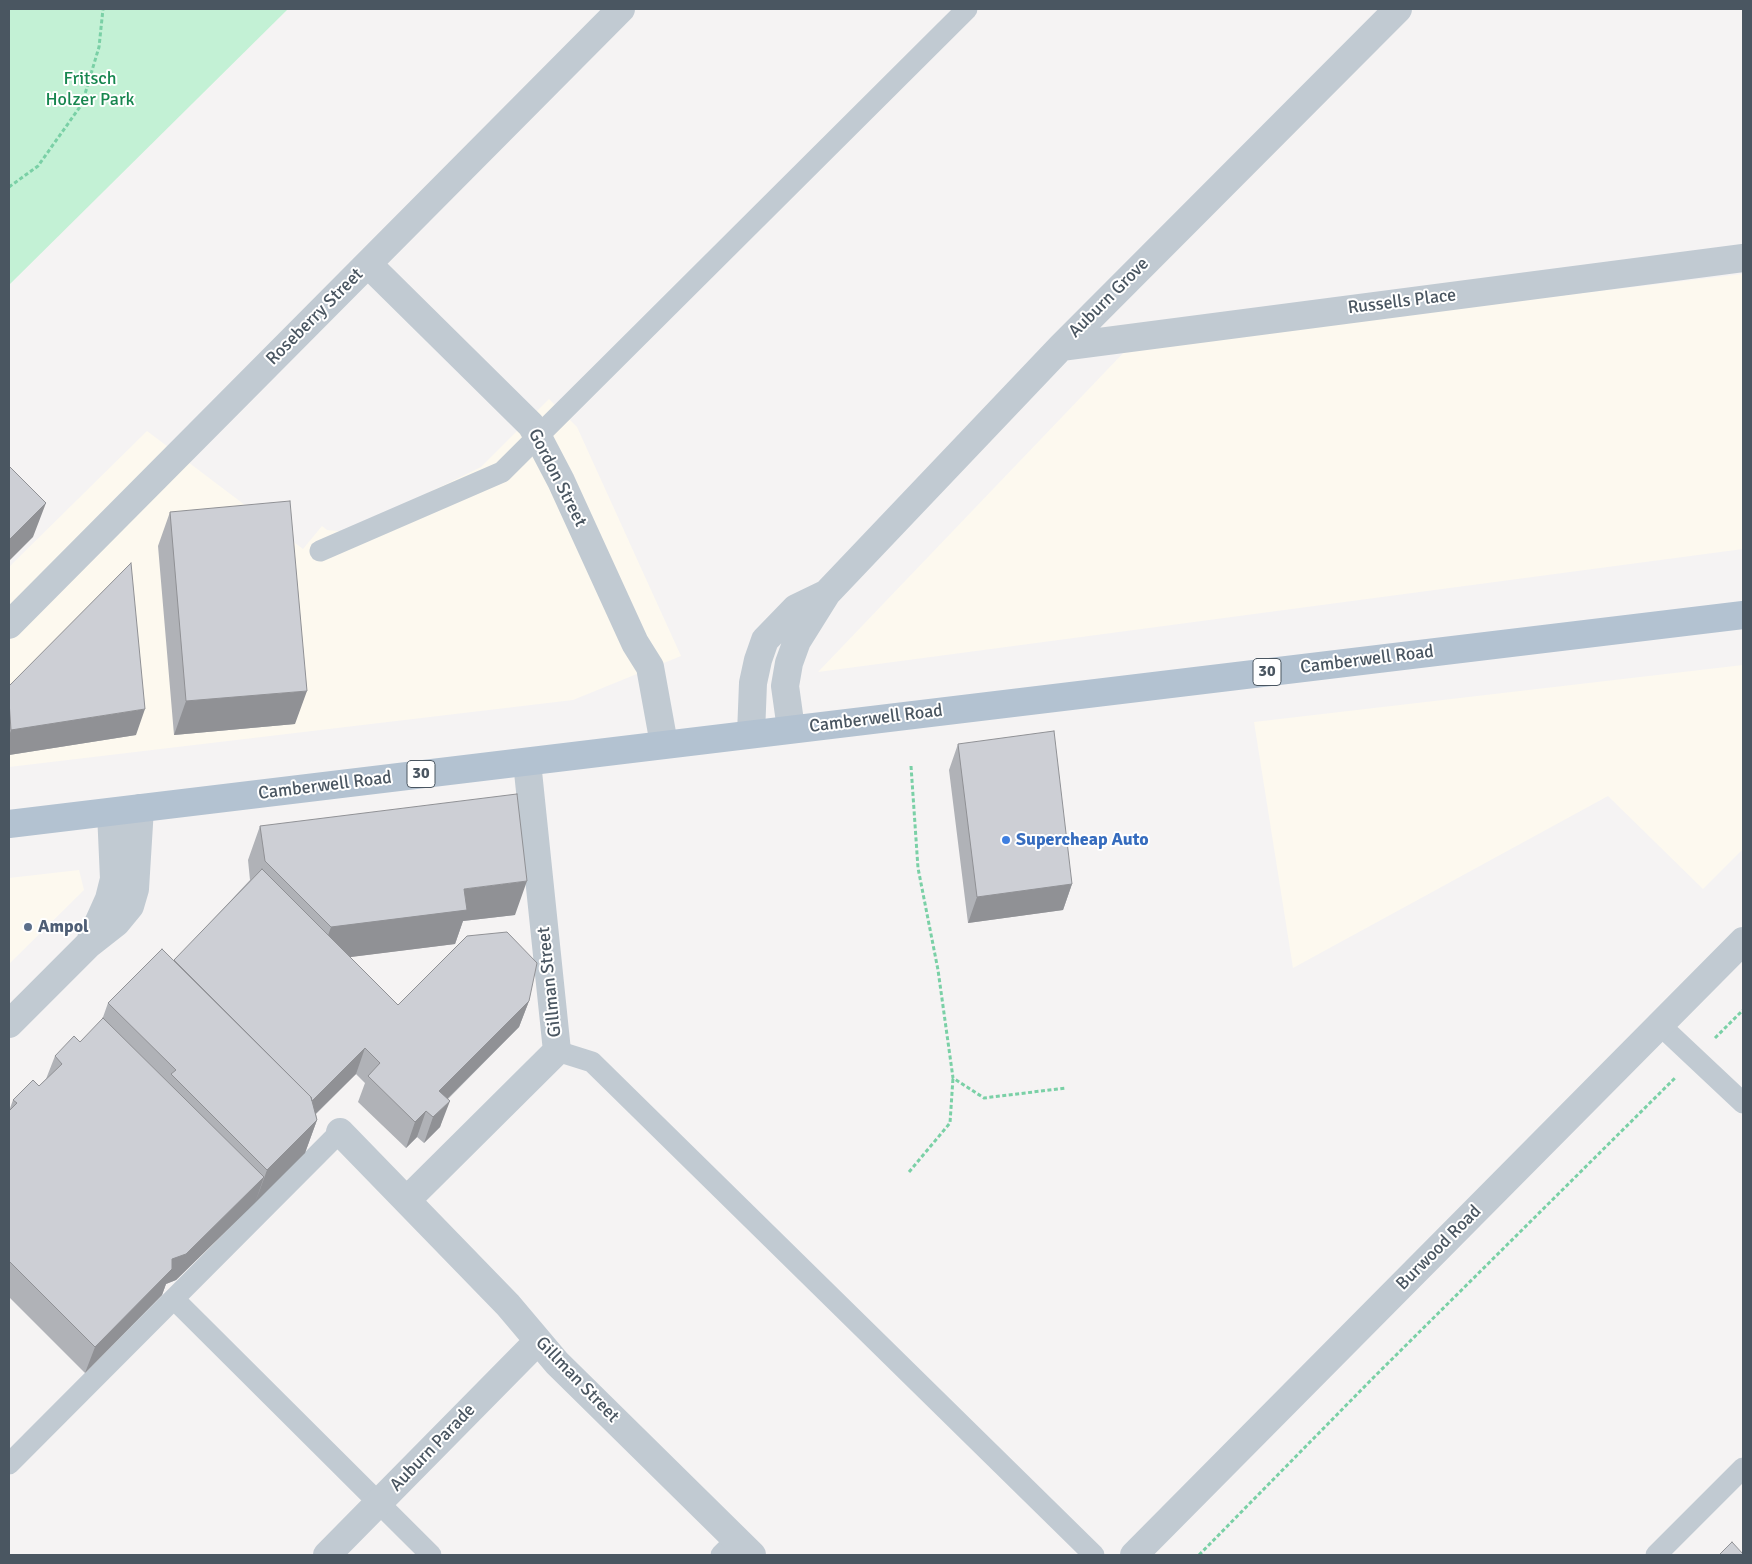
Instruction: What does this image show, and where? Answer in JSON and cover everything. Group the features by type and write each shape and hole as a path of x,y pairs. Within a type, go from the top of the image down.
{"main road":[{"name":"Camberwell Road","path":"9,824 1743,615"}],"street":[{"name":"Roseberry Street","path":"9,625 621,9"},
{"name":"Auburn Grove","path":"791,729 785,686 789,663 797,641 827,593 1061,347 1398,9"},
{"name":"Russells Place","path":"1061,347 1743,258"},
{"name":"Gordon Street","path":"368,264 531,425 561,481 635,643 650,667 664,744"},
{"name":"Auburn Grove","path":"751,734 753,683 765,640 796,608 827,593"},
{"name":"Gillman Street","path":"407,1200 557,1051 527,762"},
{"path":"9,1024 88,945 116,923 130,906 135,889 140,808"},
{"path":"88,945 109,899 114,879 111,812"},
{"name":"Burwood Road","path":"1134,1555 1743,942"},
{"name":"Gillman Street","path":"340,1132 508,1305 571,1377 737,1550"},
{"name":"Auburn Parade","path":"327,1555 538,1341"}],"lane":[{"path":"320,551 502,472 967,9"},
{"path":"1660,1025 1743,1103"},
{"path":"557,1051 592,1062 1094,1555"},
{"path":"9,1464 340,1132"},
{"path":"174,1298 431,1555"},
{"path":"1656,1555 1743,1468"}],"path":[{"path":"9,186 38,166 82,104 99,48 103,9"},
{"path":"910,1172 950,1123 953,1078 938,970 918,868 911,766"},
{"path":"1200,1555 1373,1378 1743,1010"},
{"path":"953,1078 984,1098 1066,1088"}],"shaded area":[{"path":"1743,274 1743,549 818,672 1129,347"},
{"path":"549,399 577,427 681,656 573,700 9,767 9,567 147,431 303,549 322,526 327,530 348,532 481,467"},
{"path":"1743,665 1743,849 1703,889 1608,796 1293,968 1254,722"},
{"name":"Ampol","path":"79,870 84,890 9,964 9,878"}],"green space":[{"name":"Fritsch Holzer Park","path":"9,9 288,9 9,285"}],"building":[{"path":"9,466 46,503 9,540"},
{"path":"290,501 307,691 186,701 170,512"},
{"path":"131,563 145,709 11,730 9,686"},
{"name":"Supercheap Auto","path":"1054,731 1072,884 977,897 958,744"},
{"path":"517,794 527,881 464,889 467,910 331,927 265,861 260,826"},
{"path":"262,869 398,1005 467,936 507,932 537,963 529,1001 439,1091 450,1101 433,1117 426,1111 415,1122 368,1076 380,1063 365,1048 312,1101 311,1097 174,960"},
{"path":"162,949 311,1097 317,1120 267,1170 171,1074 176,1070 108,1003"},
{"path":"103,1018 264,1177 186,1254 172,1259 172,1269 95,1347 9,1261 9,1111 17,1103 13,1100 33,1080 39,1086 62,1064 55,1056 74,1036 80,1042"},
{"path":"1732,1542 1743,1555 1719,1555"}],"place":[{"name":"Supercheap Auto","path":"1006,840"},
{"name":"Ampol","path":"28,927"}]}
